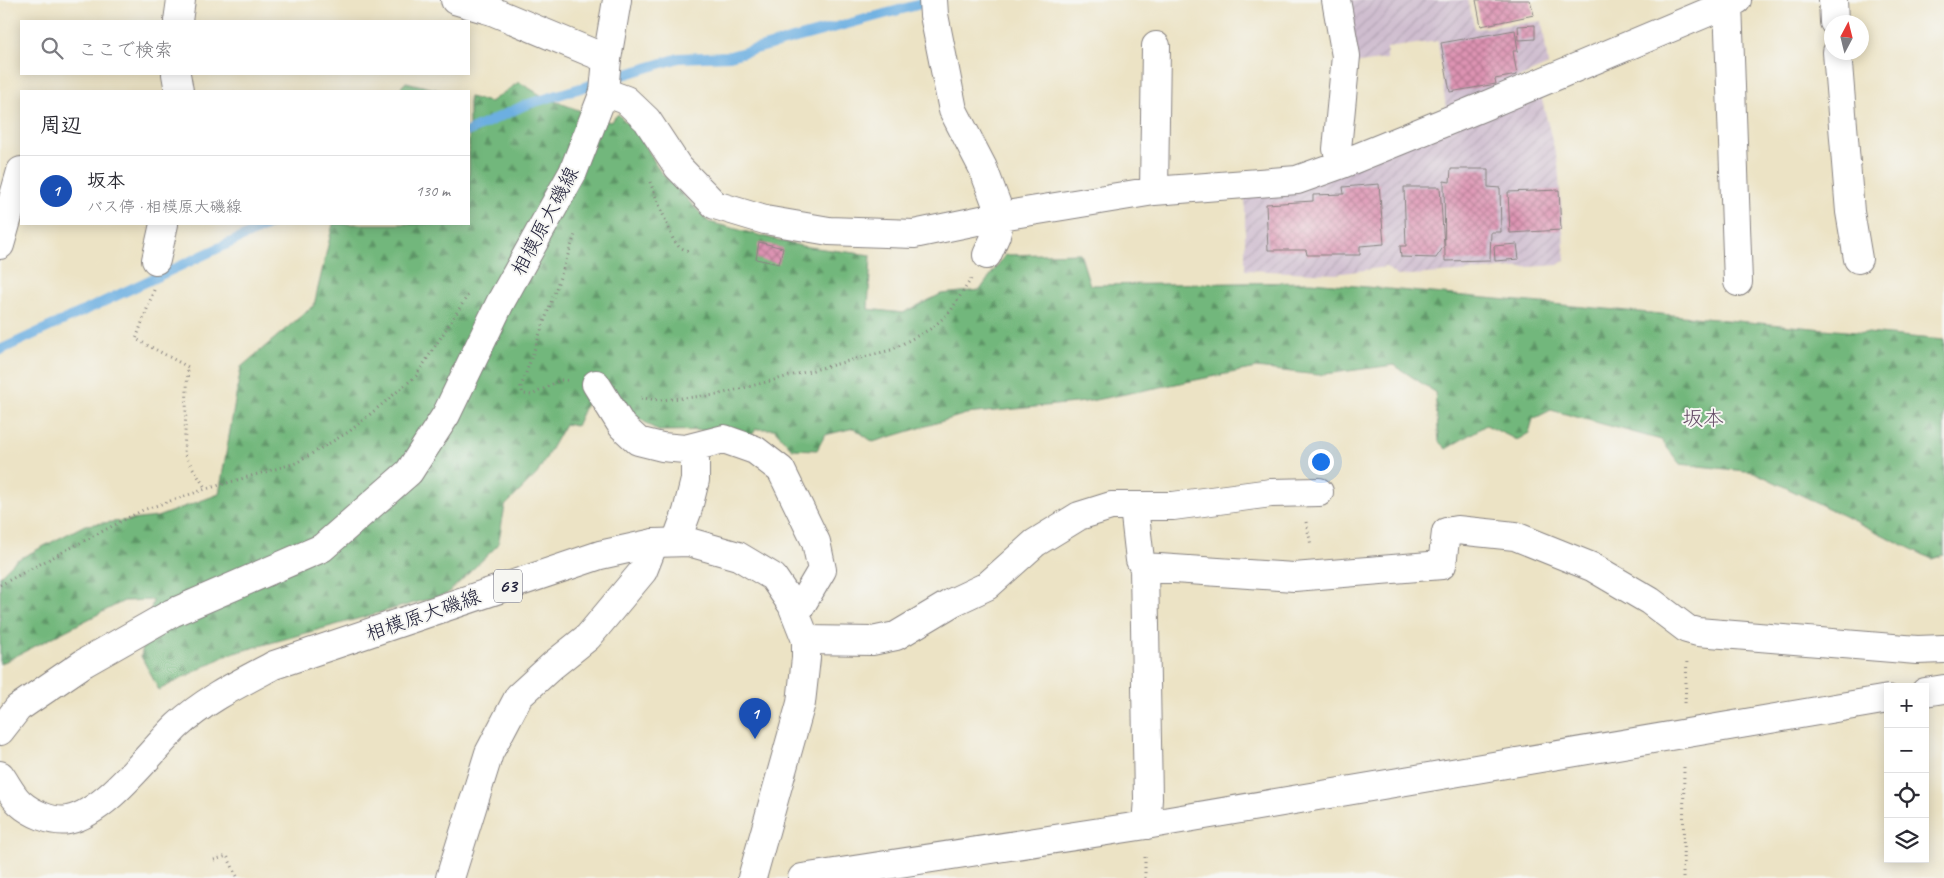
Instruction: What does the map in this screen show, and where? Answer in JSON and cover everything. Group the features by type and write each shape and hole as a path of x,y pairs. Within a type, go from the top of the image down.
{"street":[{"path":"178,20 180,0"},
{"path":"455,0 492,11 607,59"},
{"name":"相模原大磯線","path":"0,731 18,708 84,663 164,618 322,548 409,472 446,415 505,293 573,172 604,92 607,59 617,0"},
{"path":"1336,0 1346,56 1337,149 1342,164"},
{"path":"1833,0 1834,15"},
{"path":"604,92 626,100 647,120 678,167 715,205 765,220 829,231 914,234 1001,216 1154,191 1297,180 1342,164 1482,107 1733,2 1738,282"},
{"path":"933,8 953,110 983,168 1001,216 996,235 986,255"},
{"path":"1154,191 1156,46"},
{"path":"1839,60 1854,129 1864,231 1858,259"},
{"path":"176,75 179,90"},
{"path":"0,165 20,170"},
{"path":"0,245 20,174"},
{"path":"156,260 164,225"},
{"path":"596,384 622,426 638,441 662,447 685,449 724,439 755,450 781,470 816,542 822,570 796,614"},
{"path":"450,878 489,753 519,696 588,637 644,571 687,512 695,480 695,447"},
{"path":"806,640 872,641 896,636 953,602 987,586 1035,543 1079,516 1111,506 1173,506 1271,493 1310,492"},
{"path":"1134,507 1140,560 1144,567 1148,800 1146,825"},
{"path":"1144,567 1246,575 1294,576 1442,565 1441,530 1457,530 1515,536 1592,567 1650,601 1687,629 1698,632 1917,650 1944,648"},
{"name":"相模原大磯線","path":"0,775 18,802 39,816 67,820 94,810 178,725 225,690 274,665 600,555 665,543 689,542 738,556 773,576 792,605 806,640 801,703 752,878"},
{"path":"1929,691 1944,689"},
{"path":"802,878 1146,825 1884,700"}],"path":[{"path":"666,149 650,160 646,174 673,239 679,247 688,251"},
{"path":"578,228 570,245 521,387 523,394 532,395 560,380 577,379 641,398 660,400 716,395 891,350 932,328 950,312 986,255"},
{"path":"0,585 143,510 206,489 296,463 350,431 416,376 452,318 476,284 492,285 505,293"},
{"path":"155,288 136,339 188,367 184,454 206,489"},
{"path":"1310,492 1317,575"},
{"path":"214,860 227,856 238,878"}],"shaded area":[{"path":"1339,0 1468,0 1475,29 1542,21 1548,65 1446,110 1438,41 1387,48 1387,59 1352,64"},
{"path":"1540,92 1558,164 1565,260 1558,265 1397,276 1386,267 1336,274 1245,270 1245,194"}],"green space":[{"path":"406,82 439,90 398,90"},
{"path":"519,82 544,97 610,122 618,114 640,136 659,170 709,222 801,246 871,255 868,309 903,313 941,294 980,290 1005,255 1080,253 1090,285 1312,282 1944,340 1944,555 1932,559 1754,472 1680,464 1661,440 1551,410 1533,419 1529,433 1517,440 1486,425 1446,449 1439,442 1435,392 1394,365 1318,375 1256,368 1085,402 966,414 873,442 854,428 825,435 817,450 792,449 774,429 756,429 751,437 725,430 658,431 633,414 591,393 576,426 565,424 537,474 505,506 498,545 447,594 227,655 159,690 141,656 153,600 124,601 0,664 0,576 15,561 85,525 157,517 219,494 241,367 314,305 333,225 470,225 470,97 490,102"}],"building":[{"path":"1476,0 1530,0 1534,15 1481,26"},
{"path":"1535,25 1535,39 1519,40 1518,26"},
{"path":"1515,30 1518,51 1513,51 1517,75 1495,79 1496,84 1450,92 1441,43"},
{"path":"1451,169 1488,169 1488,187 1500,188 1501,232 1491,232 1490,260 1445,261 1444,181 1450,182"},
{"path":"1379,184 1384,244 1360,246 1360,255 1307,255 1306,250 1268,250 1266,204 1313,201 1313,195 1344,194 1343,187"},
{"path":"1404,187 1440,187 1444,246 1436,258 1401,257 1400,246 1406,246"},
{"path":"1559,190 1561,230 1510,233 1508,192"},
{"path":"759,242 783,248 779,264 756,259"},
{"path":"1517,244 1519,259 1495,261 1494,246"}],"waterway":[{"path":"470,131 525,105 679,58 730,56 932,1"},
{"path":"0,350 268,225"}],"place":[{"name":"坂本","path":"755,739"}],"district":[{"name":"坂本","path":"1703,418"}]}
